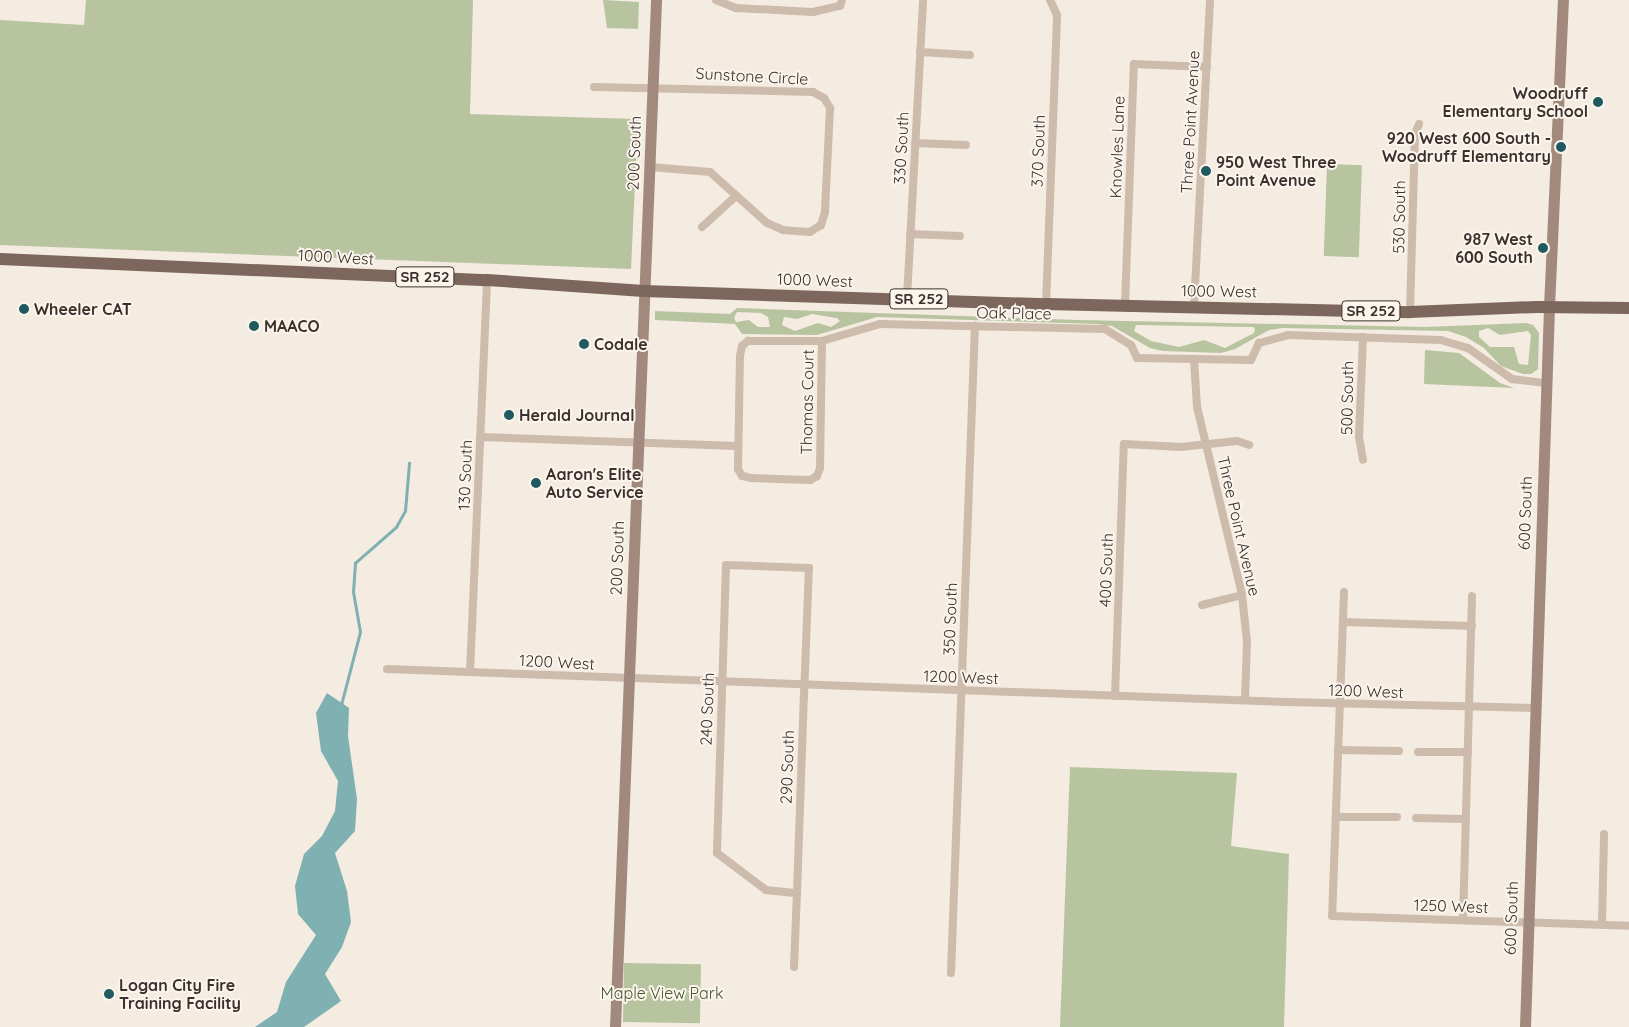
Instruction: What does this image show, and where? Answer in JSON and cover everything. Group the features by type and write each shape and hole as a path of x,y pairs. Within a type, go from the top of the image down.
{"main road":[{"name":"1000 West","path":"0,259 487,280 644,291 907,298 1046,304 1410,312 1549,307 1629,308"}],"street":[{"name":"200 South","path":"615,1027 656,0"},
{"path":"716,0 736,8 813,12 840,6 842,0"},
{"name":"330 South","path":"907,298 923,0"},
{"name":"370 South","path":"1046,304 1057,15 1050,0"},
{"name":"Three Point Avenue","path":"1194,306 1210,0"},
{"name":"600 South","path":"1525,1027 1546,383 1563,0"},
{"path":"920,52 970,55"},
{"name":"Knowles Lane","path":"1124,305 1134,64 1207,68"},
{"name":"Sunstone Circle","path":"594,87 653,86 813,92 824,98 830,108 826,212 821,225 810,232 782,230 767,223 710,172 650,167"},
{"name":"530 South","path":"1410,312 1415,134 1419,124"},
{"path":"915,143 966,145"},
{"path":"702,227 736,196"},
{"path":"910,234 960,236"},
{"name":"130 South","path":"470,672 487,280"},
{"name":"Oak Place","path":"822,341 880,324 1105,329 1132,345 1136,358 1194,359"},
{"name":"350 South","path":"951,973 975,325"},
{"path":"1194,359 1251,360 1259,343 1288,335 1455,342 1512,379 1546,383"},
{"name":"500 South","path":"1363,337 1359,437 1363,460"},
{"name":"Thomas Court","path":"748,341 822,341 820,468 817,476 810,480 742,476 738,469 737,446 742,346 748,341"},
{"name":"Three Point Avenue","path":"1194,359 1198,407 1242,595 1247,642 1244,700"},
{"path":"480,437 737,446"},
{"path":"1206,443 1237,441 1249,445"},
{"name":"400 South","path":"1115,696 1124,444 1181,447 1206,443"},
{"name":"240 South","path":"797,893 766,890 717,853 721,682 726,565 809,568"},
{"name":"290 South","path":"794,967 809,568"},
{"path":"1344,592 1336,817 1397,817"},
{"path":"1202,605 1242,595"},
{"path":"1463,920 1472,596"},
{"path":"1343,622 1472,626"},
{"name":"1200 West","path":"387,670 1340,704 1535,708"},
{"path":"1338,750 1400,751"},
{"path":"1418,752 1468,752"},
{"name":"1250 West","path":"1336,817 1332,916 1629,926"},
{"path":"1416,818 1466,819"},
{"path":"1602,924 1604,834"}],"green space":[{"path":"86,0 473,0 470,114 638,119 631,269 0,245 0,20 84,25"},
{"path":"603,0 639,2 638,29 607,28"},
{"path":"1327,164 1362,165 1359,257 1324,256"},
{"path":"737,308 1078,320 1425,327 1526,323 1533,325 1539,333 1538,369 1531,374 1523,374 1501,366 1484,348 1466,337 1448,331 1283,328 1269,330 1235,349 1221,353 1163,351 1150,348 1112,326 1097,324 877,317 817,335 742,334 735,324 655,320 655,311 730,314","holes":["737,312 761,313 768,317 770,327 758,327 749,320 736,322 734,318","812,314 837,318 840,321 831,327 818,323 795,331 782,325 784,317 797,319","1136,325 1253,327 1255,329 1254,333 1225,348 1204,340 1179,347 1151,341 1134,331","1488,328 1500,335 1528,331 1531,335 1528,365 1519,364 1514,347 1490,347 1479,337 1479,331"]},
{"path":"1425,350 1459,353 1500,383 1514,388 1424,384"},
{"path":"1070,767 1237,773 1231,846 1289,854 1284,1027 1060,1027"},
{"name":"Maple View Park","path":"624,963 701,964 700,1023 623,1022"}],"water":[{"path":"327,693 349,708 348,736 357,799 355,831 335,853 347,891 351,922 342,947 325,974 341,1001 304,1027 255,1027 277,1012 286,982 316,935 298,914 295,886 304,854 322,836 335,811 338,781 321,751 316,713"}],"waterway":[{"path":"341,705 360,632 353,592 355,563 396,527 405,511 409,463"}],"place":[{"name":"Woodruff Elementary School","path":"1598,102"},
{"name":"920 West 600 South - Woodruff Elementary","path":"1561,147"},
{"name":"950 West Three Point Avenue","path":"1206,171"},
{"name":"987 West 600 South","path":"1543,248"},
{"name":"Wheeler CAT","path":"24,309"},
{"name":"MAACO","path":"254,326"},
{"name":"Codale","path":"584,344"},
{"name":"Herald Journal","path":"509,415"},
{"name":"Aaron's Elite Auto Service","path":"536,483"},
{"name":"Logan City Fire Training Facility","path":"109,994"}]}
